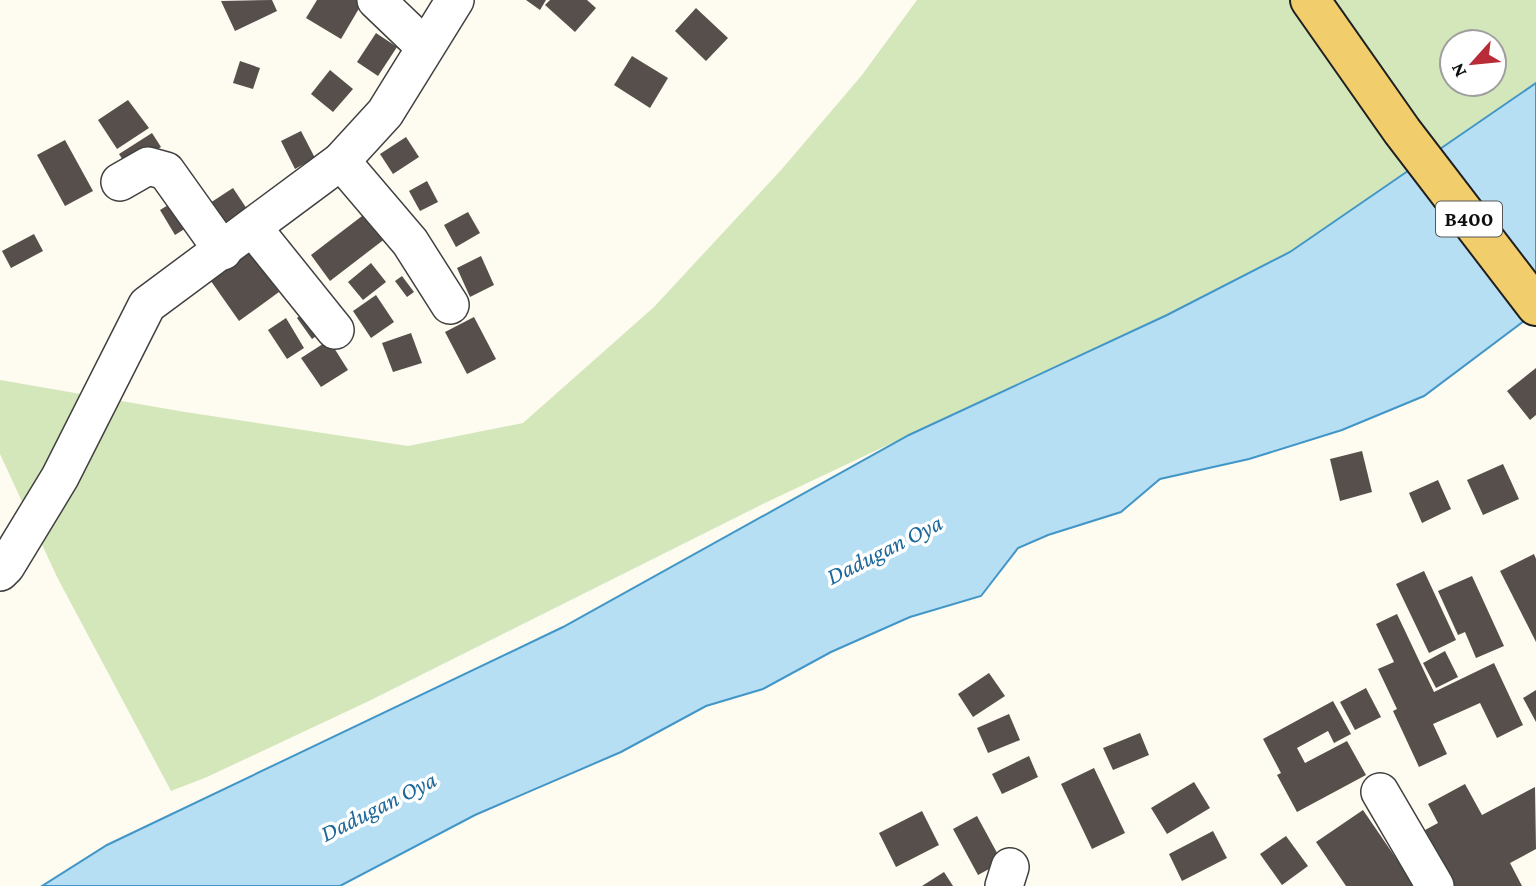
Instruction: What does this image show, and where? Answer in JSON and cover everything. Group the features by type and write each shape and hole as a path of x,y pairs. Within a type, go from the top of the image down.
{"main road":[{"name":"B400","path":"1310,0 1402,131 1536,306"}],"street":[{"path":"376,0 425,47"},
{"path":"0,572 60,477 147,305 341,161 385,113 455,0"},
{"path":"341,161 410,242 450,305"},
{"path":"120,181 148,166 166,171 223,251"},
{"path":"253,228 335,330"},
{"path":"1380,792 1435,886"}],"green space":[{"path":"917,0 1536,0 1536,83 1256,275 767,502 369,701 207,777 171,791 57,577 0,454 0,380 408,446 523,423 654,307 782,169 862,75"}],"water":[{"name":"Dadugan Oya","path":"1536,83 1536,312 1424,396 1342,430 1249,459 1160,479 1121,512 1048,535 1018,548 981,596 910,617 831,652 763,689 706,706 621,752 475,815 340,886 42,886 107,845 563,627 909,435 1167,315 1290,252"}],"building":[{"path":"272,0 277,11 235,31 221,1"},
{"path":"317,0 364,0 341,39 306,18"},
{"path":"526,0 546,0 540,10"},
{"path":"550,0 587,0 596,8 575,32 545,5"},
{"path":"696,8 728,38 706,61 675,31"},
{"path":"376,33 397,47 378,76 357,62"},
{"path":"632,56 668,78 650,108 614,85"},
{"path":"240,61 260,68 253,89 233,83"},
{"path":"330,70 353,89 333,112 311,94"},
{"path":"128,100 149,128 117,149 98,120"},
{"path":"301,131 315,158 295,169 281,141"},
{"path":"152,133 161,147 128,168 119,154"},
{"path":"406,137 419,157 393,174 380,154"},
{"path":"65,140 93,191 65,206 37,155"},
{"path":"427,181 438,202 420,211 409,191"},
{"path":"233,188 247,209 224,225 210,203"},
{"path":"178,199 194,223 175,235 160,210"},
{"path":"468,212 480,233 456,247 444,225"},
{"path":"366,213 386,238 330,281 311,255"},
{"path":"34,234 43,251 11,268 2,251"},
{"path":"246,246 279,292 239,321 206,274"},
{"path":"481,256 494,285 470,297 457,268"},
{"path":"371,263 386,282 363,300 348,282"},
{"path":"402,276 414,292 407,297 395,281"},
{"path":"376,295 394,322 371,338 353,311"},
{"path":"309,309 325,330 312,339 297,318"},
{"path":"474,317 496,359 467,374 445,332"},
{"path":"286,318 304,348 287,359 268,330"},
{"path":"411,333 422,363 393,372 382,343"},
{"path":"329,340 348,370 321,387 301,358"},
{"path":"1536,368 1536,415 1530,420 1507,391"},
{"path":"1362,451 1372,492 1340,501 1330,459"},
{"path":"1503,464 1519,499 1483,515 1467,480"},
{"path":"1438,480 1451,509 1422,523 1409,493"},
{"path":"1534,554 1536,559 1536,642 1500,571"},
{"path":"1424,571 1456,640 1429,653 1396,584"},
{"path":"1472,576 1504,646 1476,658 1465,632 1458,635 1438,591"},
{"path":"1397,614 1434,692 1494,663 1523,725 1497,738 1480,703 1433,724 1447,754 1419,767 1393,711 1397,709 1378,669 1394,662 1376,624"},
{"path":"1445,651 1458,677 1436,688 1423,663"},
{"path":"989,673 1005,696 973,717 958,694"},
{"path":"1366,688 1381,717 1355,730 1340,702"},
{"path":"1536,690 1536,722 1523,698"},
{"path":"1333,701 1351,734 1334,743 1328,731 1297,748 1305,763 1347,741 1366,775 1297,812 1277,775 1281,773 1263,739"},
{"path":"1009,714 1020,740 988,753 977,728"},
{"path":"1140,733 1149,755 1113,770 1103,748"},
{"path":"1029,756 1038,777 1002,794 992,774"},
{"path":"1094,768 1125,833 1092,849 1061,784"},
{"path":"1194,782 1210,808 1167,834 1151,808"},
{"path":"1465,784 1482,815 1535,787 1536,849 1510,863 1522,886 1451,886 1431,849 1435,848 1425,830 1438,823 1428,804"},
{"path":"1363,810 1415,886 1346,886 1316,842"},
{"path":"922,811 939,845 896,867 879,833"},
{"path":"977,816 1002,862 978,875 953,829"},
{"path":"1213,831 1227,858 1182,881 1169,854"},
{"path":"1286,836 1308,866 1282,885 1260,854"},
{"path":"944,872 953,886 922,886"}]}
